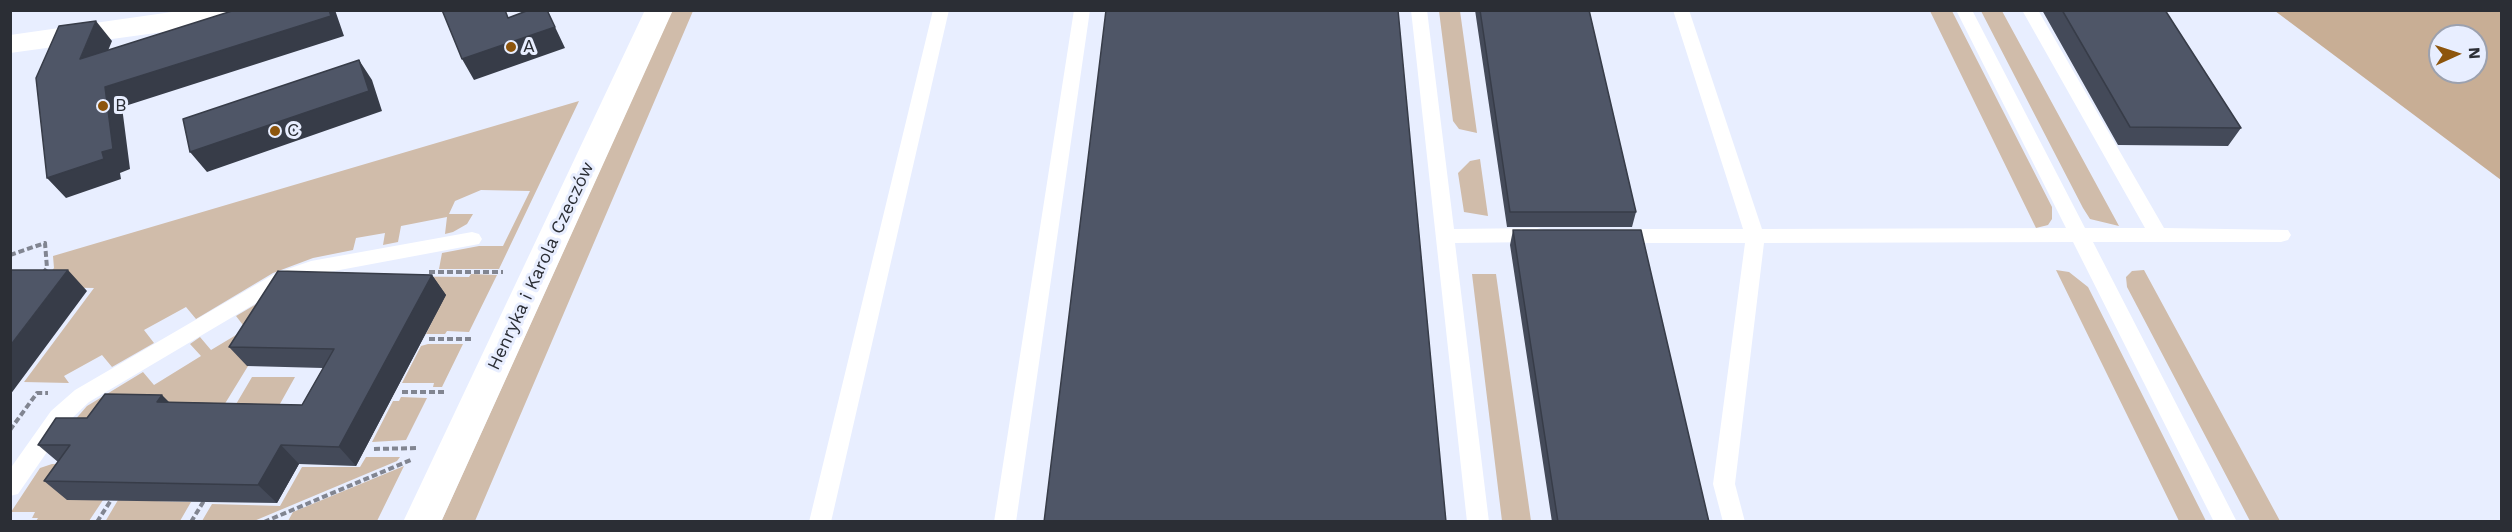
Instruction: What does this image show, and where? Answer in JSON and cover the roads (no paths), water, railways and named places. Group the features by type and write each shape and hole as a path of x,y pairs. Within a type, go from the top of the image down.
{"street":[{"path":"10,44 185,20 220,10"},
{"name":"Henryka i Karola Czeczów","path":"422,522 659,10"}],"lane":[{"path":"820,522 942,10"},
{"path":"1005,522 1082,10"},
{"path":"1419,10 1478,522"},
{"path":"1681,10 1755,236 1724,484 1734,522"},
{"path":"1964,10 2226,522"},
{"path":"2030,10 2159,236"},
{"path":"1600,236 2281,235"},
{"path":"1445,236 1554,236"},
{"path":"10,487 59,417 82,396 283,278 310,268 471,239"}],"place":[{"name":"A","path":"511,47"},
{"name":"B","path":"103,106"},
{"name":"C","path":"275,131"}]}
